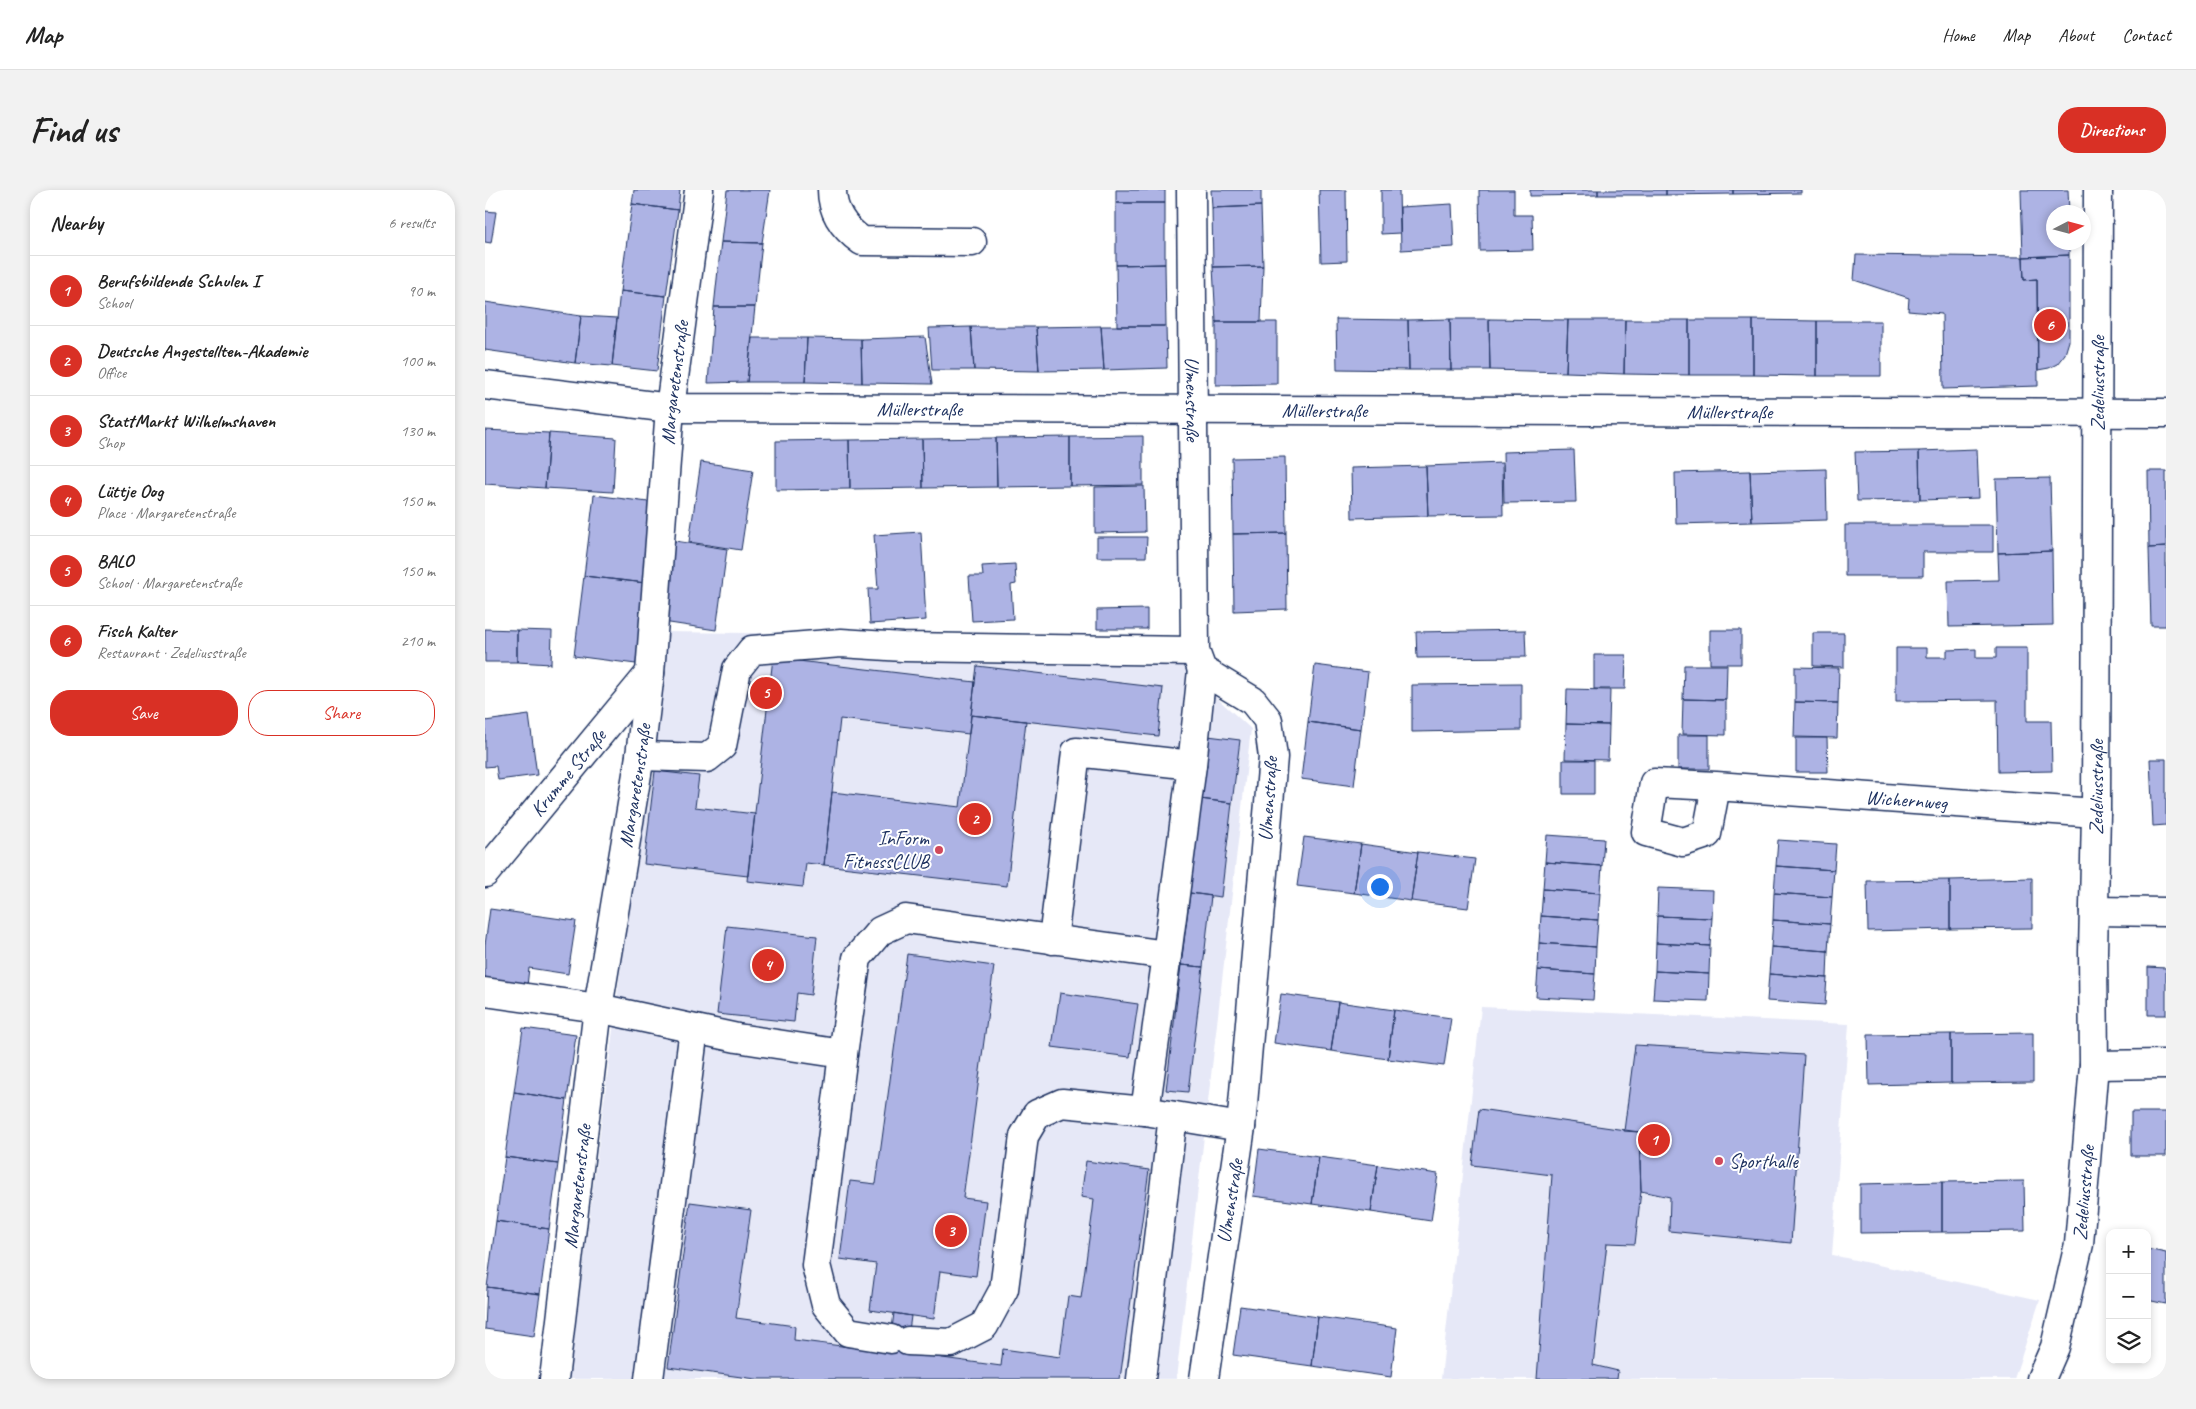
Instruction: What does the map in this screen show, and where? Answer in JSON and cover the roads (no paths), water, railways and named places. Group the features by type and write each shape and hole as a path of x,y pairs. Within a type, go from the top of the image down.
{"street":[{"name":"Margaretenstraße","path":"554,1379 598,1008 640,756 650,673 670,408 699,190"},
{"path":"832,190 832,201 838,216 851,233 862,242 973,242"},
{"name":"Ulmenstraße","path":"1191,190 1193,408 1199,660 1253,700 1268,720 1273,757 1241,1128 1204,1379"},
{"name":"Zedeliusstraße","path":"2041,1379 2055,1347 2079,1244 2094,1066 2099,411 2098,190"},
{"name":"Müllerstraße","path":"485,385 670,408 2099,411 2166,413"},
{"path":"640,756 707,758 722,746 737,669 752,650 841,643 1199,660 1192,765 1145,1111"},
{"name":"Krumme Straße","path":"485,873 650,673"},
{"path":"1053,940 1076,752 1192,765"},
{"name":"Wichernweg","path":"1715,786 2096,812"},
{"path":"2094,911 2166,912"},
{"path":"1167,955 906,919 880,931 857,958 843,1054 816,1265 826,1305 848,1332 899,1340 951,1343 984,1326 1004,1289 1024,1136 1037,1114 1062,1103 1145,1111 1241,1128"},
{"path":"485,992 598,1008 737,1038 843,1054"},
{"path":"649,1379 694,1029"},
{"path":"2094,1066 2166,1064"},
{"path":"1141,1379 1173,1116"}],"place":[{"name":"Fisch Kalter","path":"2050,325"},
{"name":"BALO","path":"766,693"},
{"name":"Deutsche Angestellten-Akademie","path":"975,819"},
{"name":"InForm FitnessCLUB","path":"939,850"},
{"name":"Lüttje Oog","path":"768,965"},
{"name":"Berufsbildende Schulen I","path":"1654,1140"},
{"name":"Sporthalle","path":"1719,1161"},
{"name":"StattMarkt Wilhelmshaven","path":"951,1231"}]}
